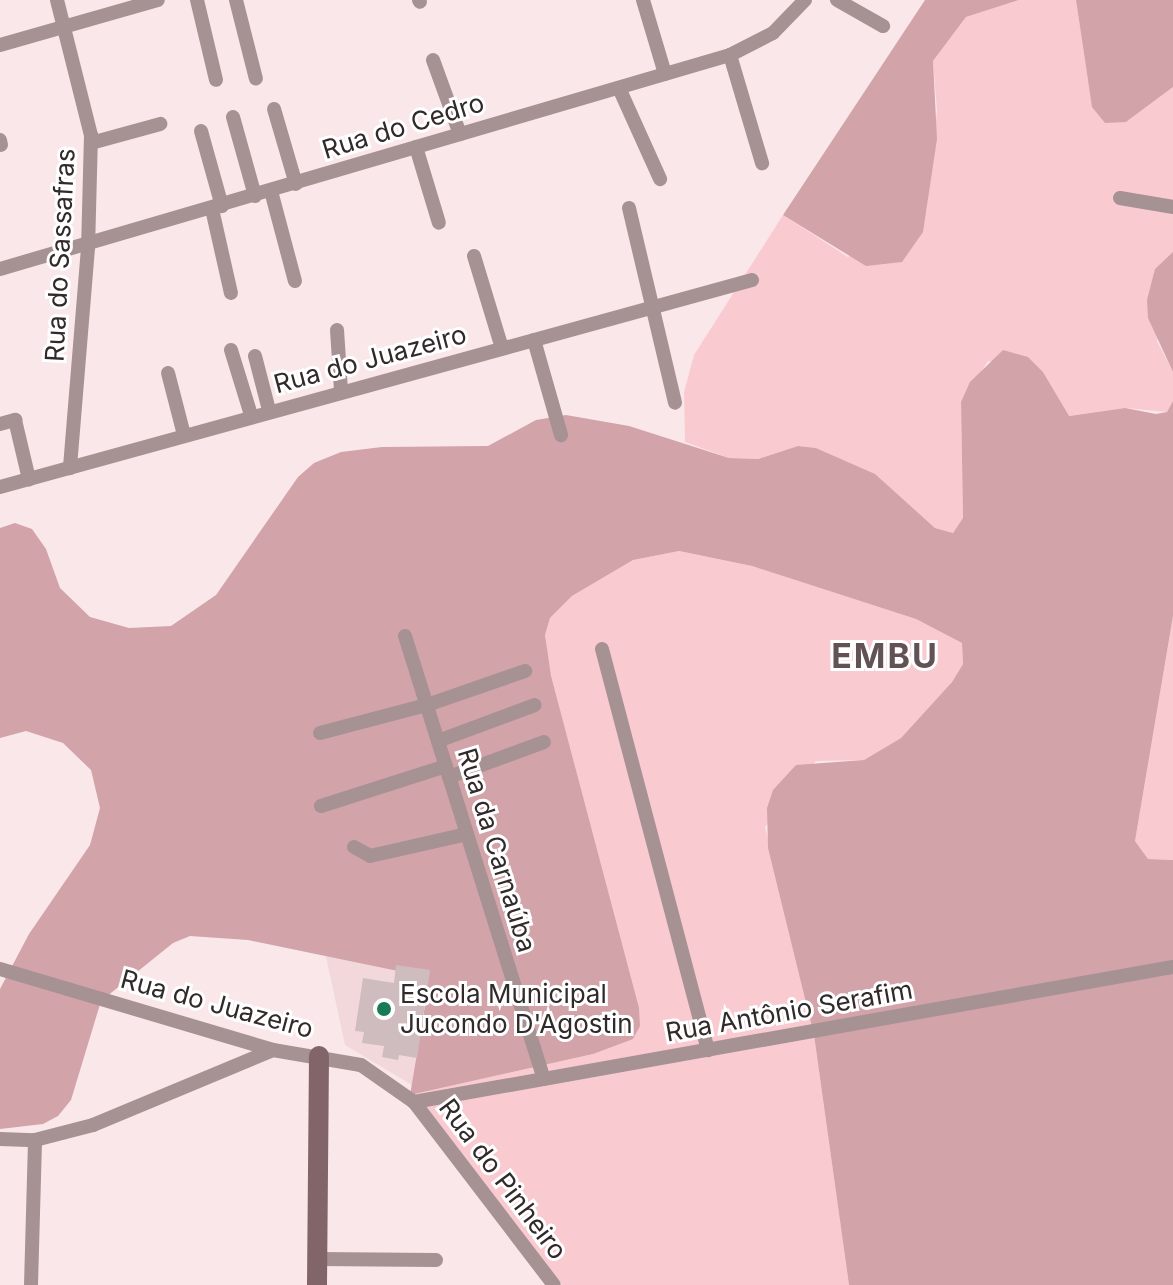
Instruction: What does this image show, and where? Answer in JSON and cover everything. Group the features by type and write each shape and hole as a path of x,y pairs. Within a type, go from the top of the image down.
{"street":[{"name":"Rua do Sassafras","path":"57,0 91,143 88,248 70,468"},
{"path":"0,45 158,0"},
{"path":"197,0 216,80"},
{"path":"236,0 256,79"},
{"path":"643,0 665,74"},
{"name":"Rua do Cedro","path":"0,269 88,248 730,55 773,33 805,0"},
{"path":"837,0 883,26"},
{"path":"730,55 762,163"},
{"path":"433,60 460,134"},
{"path":"619,88 660,179"},
{"path":"274,109 296,184"},
{"path":"233,117 255,196"},
{"path":"91,143 160,124"},
{"path":"201,131 231,293"},
{"path":"416,147 439,223"},
{"path":"271,191 295,281"},
{"path":"1120,198 1173,207"},
{"path":"629,208 649,309 675,403"},
{"path":"474,256 502,348"},
{"name":"Rua do Juazeiro","path":"0,487 269,410 752,280"},
{"path":"337,330 341,391"},
{"path":"534,340 561,435"},
{"path":"231,350 251,415"},
{"path":"255,356 269,410"},
{"path":"168,373 184,435"},
{"path":"0,424 15,420 29,479"},
{"name":"Rua da Carnaúba","path":"405,636 544,1079"},
{"path":"602,649 708,1050"},
{"path":"320,733 427,705 525,671"},
{"path":"438,741 535,705"},
{"path":"321,806 544,742"},
{"path":"354,847 370,856 467,834"},
{"name":"Rua Antônio Serafim","path":"414,1102 1173,967"},
{"name":"Rua do Juazeiro","path":"0,969 273,1050 361,1065 414,1102"},
{"path":"0,1139 35,1140 93,1125 273,1050"},
{"path":"317,1285 319,1056"},
{"name":"Rua do Pinheiro","path":"414,1102 554,1285"},
{"path":"31,1285 35,1140"},
{"path":"317,1259 436,1260"}],"shaded area":[{"path":"925,0 1019,0 966,17 933,61 937,139 923,232 902,262 866,266 783,215"},
{"path":"1019,0 1076,0 1088,80 1126,122 1173,87 1173,252 1157,341 1173,372 1173,401 1167,412 1125,408 1068,416 1043,372 988,361 961,402 963,519 953,533 935,528 874,474 816,448 798,446 758,459 729,458 685,442 684,392 694,355 783,215 848,257 926,214 937,111 933,61 966,17"},
{"path":"1076,0 1173,0 1173,87 1126,122 1105,123 1092,107"},
{"path":"1173,252 1173,372 1148,318 1147,300 1155,269"},
{"path":"1003,350 1028,357 1043,372 1069,416 1125,408 1156,414 1167,412 1173,401 1173,616 1135,841 1148,859 1173,860 1173,1285 849,1285 814,1035 768,848 767,808 773,790 796,765 864,760 901,738 952,682 963,664 962,643 916,619 752,566 679,551 633,560 572,596 550,618 545,635 551,676 639,1008 640,1026 633,1039 593,1054 410,1095 425,1006 419,988 398,971 248,940 190,936 173,943 101,1001 71,1100 58,1116 43,1124 0,1129 0,989 29,934 90,845 100,808 91,770 63,743 26,731 0,738 0,528 15,523 32,529 46,549 60,588 90,617 129,628 171,626 216,595 298,477 314,463 341,452 382,447 488,446 536,420 566,415 629,426 729,458 758,459 798,446 816,448 875,474 935,528 953,533 963,518 961,402 970,382"},
{"path":"678,551 752,566 916,619 962,643 963,664 952,682 901,738 864,760 816,761 765,827 814,1035 849,1285 562,1285 410,1095 593,1054 545,635 550,618 572,596 633,560"},
{"path":"1173,616 1173,860 1148,859 1135,841"},
{"name":"Escola Municipal Jucondo D'Agostin","path":"323,943 430,970 417,1088 345,1045"}],"building":[{"path":"396,965 430,970 417,1058 399,1055 398,1060 382,1057 384,1046 362,1043 364,1032 355,1031 363,978 394,983"}],"place":[{"name":"Escola Municipal Jucondo D'Agostin","path":"384,1009"}],"district":[{"name":"EMBU","path":"885,656"}]}
